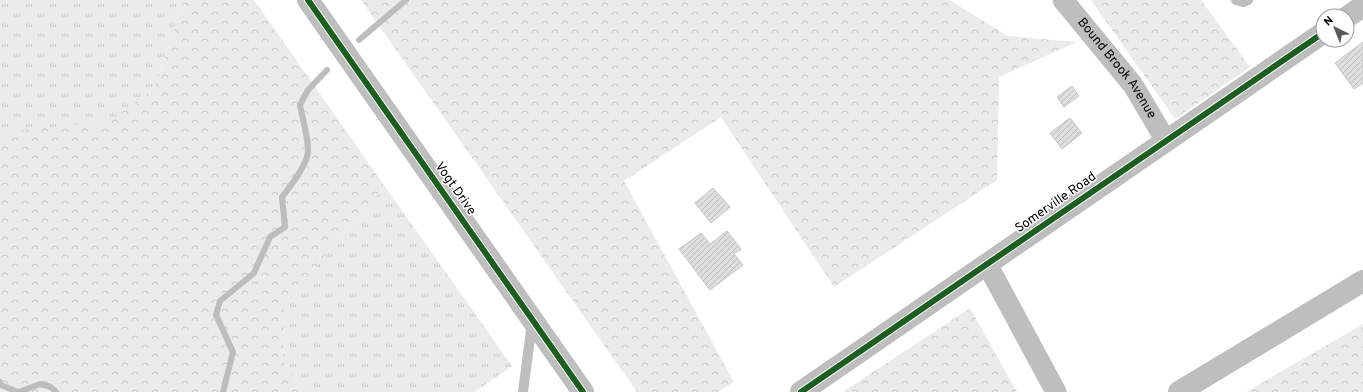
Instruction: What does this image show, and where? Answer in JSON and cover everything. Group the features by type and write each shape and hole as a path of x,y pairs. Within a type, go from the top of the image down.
{"main road":[{"name":"Vogt Drive","path":"308,0 583,392"},
{"name":"Somerville Road","path":"801,392 1315,38"},
{"path":"1179,392 1363,281"}],"street":[{"name":"Bound Brook Avenue","path":"1063,0 1133,85 1166,140"},
{"path":"987,264 1056,392"}],"lane":[{"path":"1236,0 1243,2 1248,0"},
{"path":"523,392 532,319"}],"green space":[{"path":"0,0 184,0 155,87 111,122 0,132"},
{"path":"184,0 254,0 384,187 284,302 283,360 305,392 0,392 0,132 111,121 155,87"},
{"path":"361,0 949,0 1008,36 1077,42 999,77 997,180 834,287 721,117 624,181 734,382 718,392 637,392"},
{"path":"1091,0 1201,0 1250,67 1175,119"},
{"path":"379,178 512,366 475,392 305,392 283,360 284,302 384,187"},
{"path":"970,308 1017,392 843,392"},
{"path":"1363,324 1363,392 1246,392"}],"building":[{"path":"1363,42 1363,83 1354,89 1335,63"},
{"path":"1072,86 1079,96 1064,107 1057,97"},
{"path":"1070,118 1082,133 1062,149 1050,133"},
{"path":"713,188 730,207 711,223 695,203"},
{"path":"727,231 741,249 734,254 743,265 710,290 679,249 701,233 710,244"}],"waterway":[{"path":"359,40 406,0"},
{"path":"223,392 233,352 216,315 220,301 254,273 270,237 285,227 282,197 302,168 308,152 300,105 308,90 327,70"},
{"path":"0,382 1,385 18,392"},
{"path":"19,392 40,384 51,387 56,392"}],"cycle path":[{"path":"308,0 583,392"},
{"path":"801,392 1315,39"}]}
